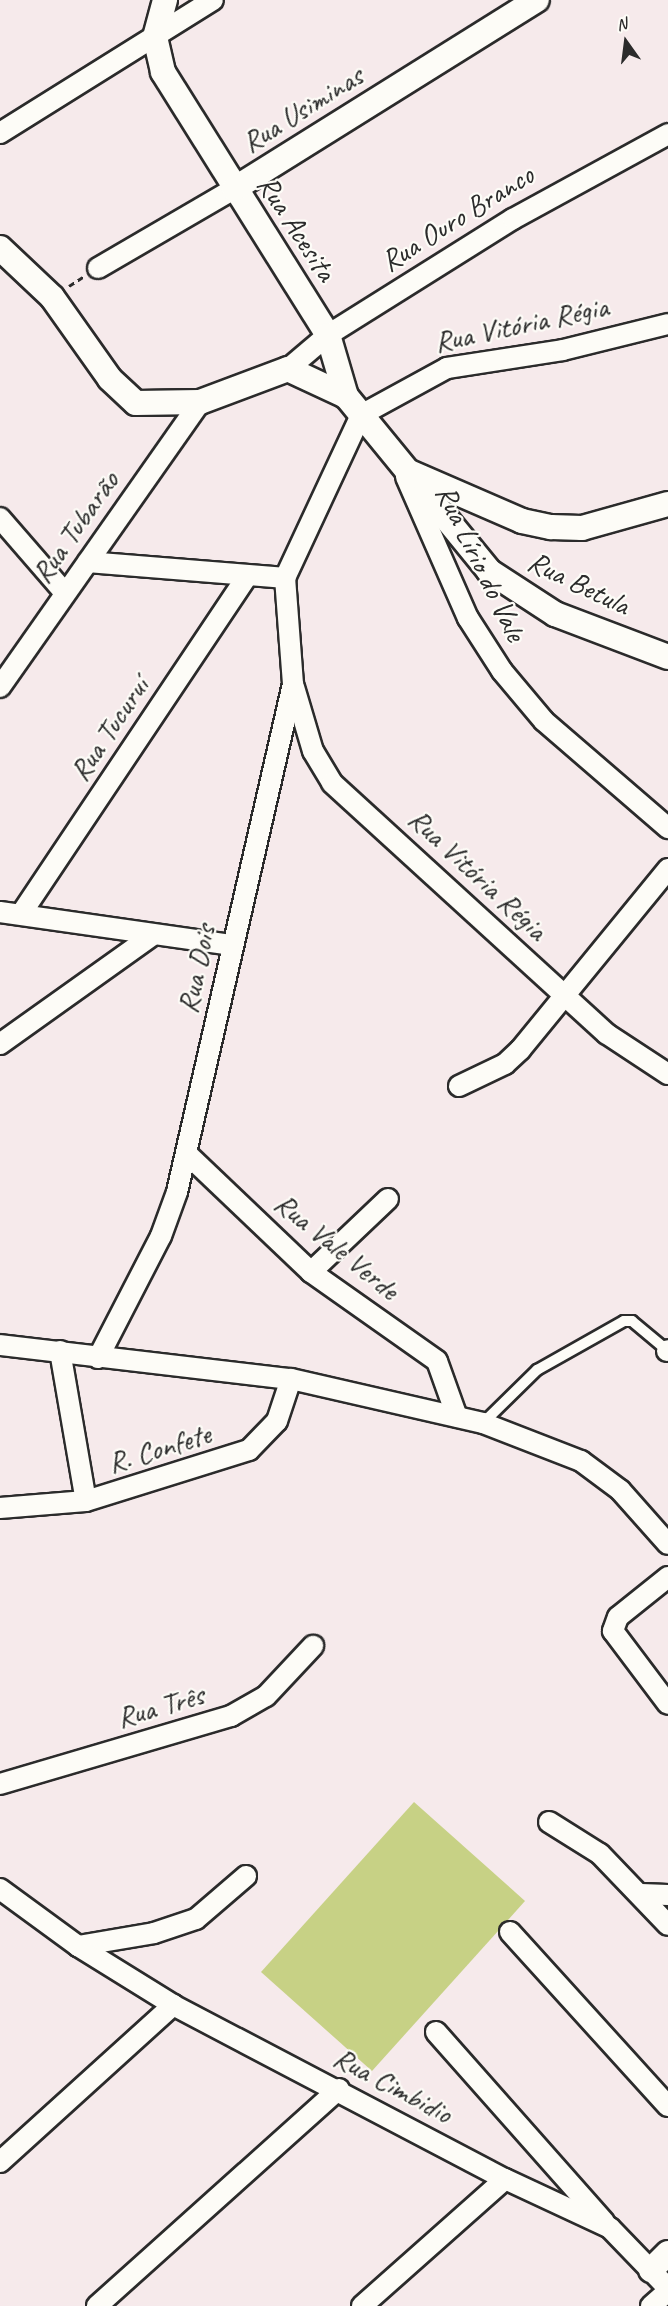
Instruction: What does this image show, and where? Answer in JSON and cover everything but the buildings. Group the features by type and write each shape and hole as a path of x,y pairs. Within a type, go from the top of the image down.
{"street":[{"path":"155,37 165,0"},
{"path":"0,133 213,0"},
{"name":"Rua Usiminas","path":"98,268 234,189 512,7 537,0"},
{"name":"Rua Acesita","path":"155,37 168,81 328,335 346,396"},
{"name":"Rua Ouro Branco","path":"0,248 52,297 124,395 151,407 200,402 288,369 328,335 533,207 668,134"},
{"name":"Rua Vitória Régia","path":"361,415 447,368 562,350 668,324"},
{"path":"288,369 346,396 402,469 522,521 551,527 582,528 668,504"},
{"name":"Rua Tubarão","path":"0,687 200,402"},
{"path":"88,562 246,578 285,578 361,415"},
{"name":"Rua Betula","path":"402,469 470,550 514,590 573,622 668,657"},
{"name":"Rua Lírio do Vale","path":"402,469 468,618 502,671 544,721 668,828"},
{"path":"0,518 65,593"},
{"name":"Rua Tucuruí","path":"21,914 246,578"},
{"name":"Rua Dois","path":"98,1358 161,1236 187,1154 231,945 293,684 285,578"},
{"name":"Rua Vitória Régia","path":"293,684 324,774 622,1046 668,1074"},
{"path":"459,1086 513,1057 668,869"},
{"path":"0,912 231,945"},
{"path":"0,1044 153,935"},
{"name":"Rua Vale Verde","path":"187,1154 311,1272 437,1361 457,1416"},
{"path":"311,1272 388,1199"},
{"path":"0,1345 291,1379 483,1423 581,1461 620,1490 668,1544"},
{"path":"60,1351 86,1501"},
{"name":"R. Confete","path":"0,1508 86,1501 249,1450 277,1421 291,1379"},
{"path":"668,1576 614,1623 616,1639 668,1704"},
{"name":"Rua Três","path":"0,1784 231,1716 266,1696 313,1646"},
{"path":"549,1822 600,1854 641,1894 668,1925"},
{"path":"78,1946 154,1934 196,1919 246,1876"},
{"name":"Rua Cimbidio","path":"0,1889 78,1946 173,2005 339,2089 505,2179 610,2228 659,2261 668,2290"},
{"path":"641,1894 668,1895"},
{"path":"510,1932 668,2106"},
{"path":"0,2162 173,2005"},
{"path":"436,2032 610,2228"},
{"path":"97,2306 339,2089"},
{"path":"362,2306 505,2179"},
{"path":"651,2306 668,2290"}],"lane":[{"path":"483,1423 537,1370 624,1321 632,1321 668,1351"}],"path":[{"path":"52,297 98,268"}],"green space":[{"path":"414,1802 525,1901 372,2071 261,1972"}]}
